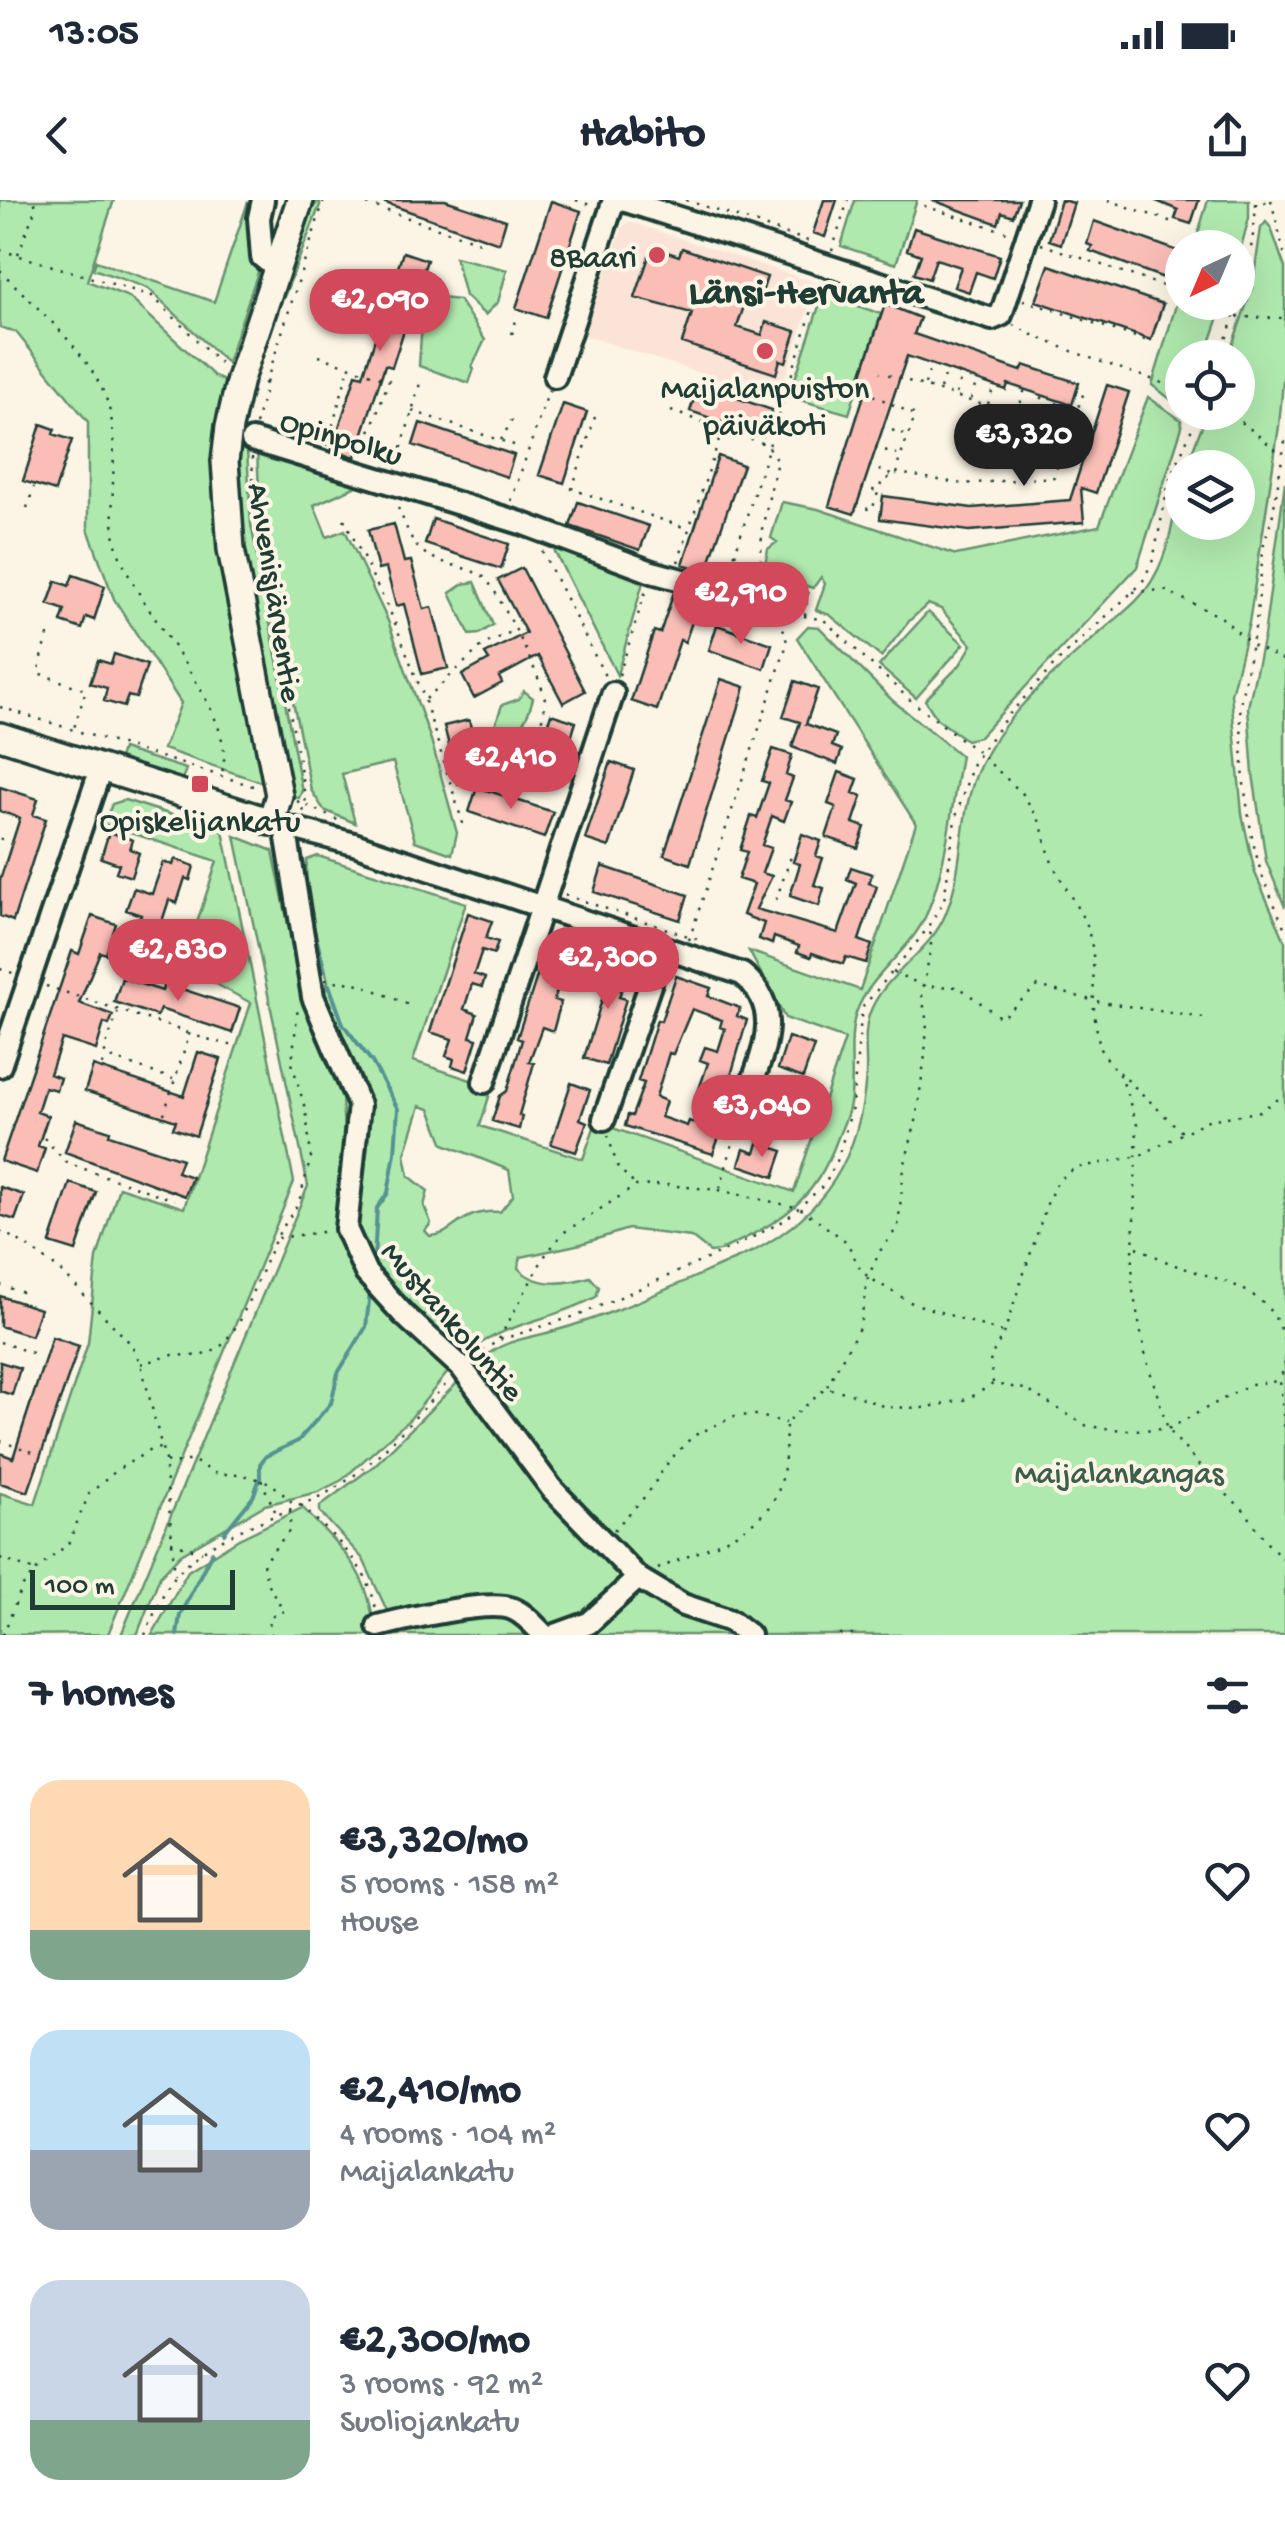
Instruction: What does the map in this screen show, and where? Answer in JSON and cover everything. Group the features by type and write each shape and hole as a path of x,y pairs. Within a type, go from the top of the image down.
{"main road":[{"name":"Ahvenisjärventie","path":"278,824 279,795 231,550 225,461 228,427 253,381 277,269 300,200"},
{"path":"0,736 278,824"}],"street":[{"path":"263,200 259,218 262,257 277,269"},
{"path":"555,377 614,200"},
{"path":"623,200 823,255 992,319 1002,315 1039,200"},
{"name":"Opinpolku","path":"252,440 356,472 393,494 521,523 662,574 766,605"},
{"path":"484,1082 613,693"},
{"path":"0,1066 101,768"},
{"path":"278,824 354,844 742,974 754,984 765,1004 770,1025 742,1111"},
{"name":"Mustankoluntie","path":"278,824 304,986 359,1105 346,1229 366,1273 462,1368 552,1489 638,1578 684,1605 731,1622 749,1635"},
{"path":"604,1119 663,947"},
{"path":"556,1635 589,1623 638,1578"},
{"path":"378,1626 419,1616 498,1606 512,1608 544,1635"}],"path":[{"path":"18,255 36,208 34,200"},
{"name":"Opinpolku","path":"252,440 253,381 324,200"},
{"path":"686,200 823,255"},
{"path":"722,591 823,255 848,200"},
{"path":"1108,200 1175,223"},
{"path":"1253,230 1256,202 1271,201 1285,256"},
{"path":"367,204 482,243"},
{"path":"924,206 1163,286"},
{"path":"0,250 152,296 230,374 253,381"},
{"path":"0,270 87,365 108,402 114,448 116,544 154,617 207,702 226,757 220,776"},
{"path":"1008,295 1144,340"},
{"path":"1255,317 1285,318"},
{"path":"512,334 518,318"},
{"path":"992,319 1009,322 1095,361 1165,384"},
{"path":"319,356 390,380 356,472"},
{"path":"924,386 931,364"},
{"path":"322,462 349,366"},
{"path":"940,391 946,370"},
{"path":"880,372 1035,420 1061,430 1066,438"},
{"path":"956,396 962,376"},
{"path":"971,400 977,380"},
{"path":"420,383 393,494 418,548 491,583 531,656 546,700 524,760 452,787"},
{"path":"988,406 994,386"},
{"path":"856,506 872,510 882,481 898,474 962,484 1054,477 1086,387"},
{"path":"1016,415 1025,389"},
{"path":"873,395 912,414 914,419 896,470 898,474"},
{"path":"1035,420 1043,395"},
{"path":"1050,426 1058,400"},
{"path":"412,411 517,446"},
{"path":"671,411 768,445 777,461 762,529 766,605"},
{"path":"594,417 572,490 689,530"},
{"path":"500,441 512,420"},
{"path":"882,427 908,436"},
{"path":"613,693 662,574 689,530 724,428"},
{"path":"145,1635 175,1576 203,1553 353,1476 462,1368 498,1340 557,1324 668,1279 768,1230 825,1184 838,1161 852,1108 859,1015 866,1000 944,902 966,778 1004,719 1056,663 1133,592 1149,571 1170,482 1192,430"},
{"path":"1253,430 1284,456"},
{"path":"0,707 306,804 256,524 252,440"},
{"path":"1285,441 1264,543 1252,645 1240,705 1244,784 1257,859 1285,929"},
{"path":"875,447 901,456"},
{"path":"869,466 892,475"},
{"path":"27,508 34,487"},
{"path":"862,487 878,492"},
{"path":"344,519 393,618 425,700 464,827"},
{"path":"685,953 787,644 785,632 735,553"},
{"path":"805,616 809,587"},
{"path":"1133,592 1164,590 1221,618 1252,645 1285,662"},
{"path":"766,605 824,620 909,699 979,753 1023,794 1040,822 1052,863 1087,925 1094,951 1100,1049 1122,1078 1138,1125 1132,1286 1146,1358 1168,1429 1285,1560"},
{"path":"425,700 483,645 514,630"},
{"path":"48,636 38,674 86,690 73,730"},
{"path":"0,838 7,844"},
{"path":"776,900 794,850"},
{"path":"638,1578 724,1539 762,1513 779,1488 786,1423 826,1388 860,1326 868,1277 880,1251 898,1227 904,1167 916,1121 925,1055 924,986 932,946 930,924"},
{"path":"891,972 924,986 959,987 1001,1018 1038,986 1095,1001 1204,1018"},
{"path":"142,1364 173,1355 200,1356 219,1349 239,1322 276,1238 299,1202 311,1157 306,1112 292,1063 304,986 362,984 410,1005"},
{"path":"45,985 186,1034 234,1046"},
{"path":"102,1065 119,1010"},
{"path":"162,1120 188,1038 186,1034"},
{"path":"106,1054 174,1079"},
{"path":"116,1068 118,1060"},
{"path":"129,1074 132,1065"},
{"path":"1112,1065 1183,1133"},
{"path":"146,1079 148,1070"},
{"path":"158,1083 161,1074"},
{"path":"993,1384 990,1358 1004,1333 1058,1181 1075,1168 1139,1156 1208,1120 1258,1112 1285,1094"},
{"path":"719,1190 742,1111"},
{"path":"604,1119 617,1166 636,1186"},
{"path":"44,1138 67,1163 174,1200"},
{"path":"498,1340 544,1257 563,1233 636,1186 668,1185 719,1190 800,1208 846,1242 868,1277 910,1302 1004,1333"},
{"path":"276,1238 346,1229"},
{"path":"0,1232 62,1270 131,1344 142,1364 165,1460 175,1576"},
{"path":"1134,1246 1170,1263 1232,1282 1272,1312 1282,1327 1285,1345"},
{"path":"0,1285 24,1292"},
{"path":"0,1342 34,1354"},
{"path":"1285,1362 1280,1381 1285,1436"},
{"path":"826,1388 884,1407 923,1408 968,1399 993,1384 1025,1389 1087,1426 1168,1429 1251,1384 1280,1381"},
{"path":"603,1542 693,1436 736,1416 756,1414 786,1423"},
{"path":"0,1441 33,1452"},
{"path":"3,1635 22,1587 35,1570 68,1544 82,1504 90,1494 117,1470 162,1448"},
{"path":"165,1460 172,1464 192,1460 215,1473 271,1483 359,1563 370,1585 378,1626"},
{"path":"260,1478 276,1514"},
{"path":"272,1635 270,1616 284,1611 266,1583 263,1564 290,1530 290,1508"},
{"path":"171,1542 203,1553"},
{"path":"0,1558 35,1570"},
{"path":"840,1635 858,1635"}],"shaded area":[{"path":"630,222 817,283 778,399 583,335 623,226"}],"green space":[{"path":"0,200 114,200 87,281 129,297 214,376 228,383 214,458 218,538 267,784 163,749 181,703 114,599 88,529 88,422 16,332 0,327"},
{"path":"320,200 284,297 281,293 297,243 308,216"},
{"path":"855,200 917,200 896,264 841,246"},
{"path":"1208,200 1249,200 1246,230 1199,230"},
{"path":"248,202 258,272 227,363 148,288 93,269 96,261 214,302"},
{"name":"Maijalankangas","path":"1266,222 1271,228 1285,268 1285,359 1279,426 1249,623 1231,694 1242,814 1255,873 1285,941 1285,1635 761,1635 735,1616 693,1601 630,1559 557,1487 475,1370 483,1358 504,1345 613,1311 754,1251 801,1219 835,1179 856,1132 862,1105 869,1015 885,988 929,940 946,913 968,802 991,746 1034,693 1130,607 1149,585 1168,540 1255,540 1255,450 1193,450 1200,430 1255,430 1255,340 1234,340 1241,320 1255,320 1255,269 1261,228"},
{"path":"455,257 507,270 498,302 485,315 465,296"},
{"path":"830,296 881,314 849,414 789,397 820,303"},
{"path":"430,297 459,300 485,340 472,366 469,383 419,366"},
{"path":"1172,320 1218,320 1211,340 1166,340"},
{"path":"1165,342 1165,395 1152,385"},
{"path":"1148,397 1165,409 1165,430 1181,430 1175,450 1165,450 1165,480 1137,567 979,737 966,740 937,719 925,700 960,665 972,645 941,609 928,604 881,657 830,615 816,610 825,584 821,577 813,588 797,583 780,590 764,570 768,549 777,542 771,538 782,502 818,509 956,555 1099,526"},
{"path":"241,444 247,449 251,524 302,791 299,798 288,794 245,577 234,452"},
{"path":"257,447 370,480 314,505 327,537 345,530 388,621 431,740 457,833 452,854 415,841 393,762 342,774 355,823 324,810 311,790 270,577"},
{"path":"1285,482 1285,907 1266,861 1248,707 1264,636"},
{"path":"548,538 645,575 617,675"},
{"path":"475,582 493,625 470,635 450,593 463,584"},
{"path":"928,612 964,644 916,698 879,666"},
{"path":"808,626 819,627 892,700 961,756 944,856 927,913 911,939 871,986 856,1013 850,1104 828,1162 791,1209 719,1251 710,1252 691,1237 628,1229 521,1257 518,1268 534,1279 562,1283 590,1277 599,1287 596,1297 497,1334 467,1353 454,1349 427,1329 401,1301 368,1262 361,1242 357,1200 362,1094 352,1057 325,992 328,981 305,891 307,860 318,856 466,903 413,1061 492,1087 480,1126 583,1159 596,1122 794,1192 845,1039 785,1018 749,951 860,990 916,824 797,638","holes":["420,1106 430,1109 444,1144 509,1170 513,1196 500,1212 475,1214 446,1232 430,1236 425,1231 431,1223 424,1206 428,1191 409,1176 405,1154"]},
{"path":"524,691 533,698 529,710 520,727 505,739 495,725 502,705 519,699"},
{"path":"122,749 186,769 182,780 119,759"},
{"path":"125,800 223,831 294,1182 108,1634 0,1635 0,1493 35,1504 88,1343 97,1258 119,1187 184,1208 251,1003 183,966 217,861 104,824 112,804"},
{"path":"235,836 273,851 302,991 327,1044 342,1098 345,1151 339,1225 452,1367 410,1419 342,1480 318,1492 265,1505 181,1554 160,1576 137,1635 121,1635 308,1186"},
{"path":"461,1383 620,1570 622,1577 616,1587 591,1610 548,1630 514,1603 389,1615 363,1559 320,1512 320,1506 375,1465"},
{"path":"300,1509 330,1537 360,1576 374,1629 499,1610 538,1635 152,1635 188,1571 237,1540"},
{"path":"642,1589 743,1635 568,1635"}],"building":[{"path":"377,200 445,200 506,220 499,243"},
{"path":"824,200 837,200 825,237 813,233"},
{"path":"932,200 1019,200 1013,216 1002,212 998,224"},
{"path":"1061,200 1074,203 1061,244 1049,240"},
{"path":"1154,200 1199,200 1191,224 1175,219 1178,210"},
{"path":"551,201 581,211 546,318 516,308"},
{"path":"1094,221 1165,246 1165,278 1090,251 1092,246 1087,244"},
{"path":"914,228 1000,256 993,278 976,272 969,292 954,287 961,267 936,259 929,279 914,274 921,255 907,250"},
{"path":"652,247 679,256 682,248 767,277 757,307 745,303 737,327 762,335 766,322 796,331 786,362 780,360 776,374 682,343 692,313 635,298"},
{"path":"403,252 427,260 392,367 385,365 355,457 332,449 356,374 363,376"},
{"path":"1049,265 1163,304 1151,340 1036,301"},
{"path":"885,304 920,318 914,334 1021,371 1024,365 1079,383 1072,405 1008,384 1006,390 907,356 854,514 829,506 864,395 856,392"},
{"path":"699,385 772,410 763,436 690,411"},
{"path":"1107,385 1129,392 1096,493 1081,488 1084,522 969,531 880,519 883,496 972,508 1070,500"},
{"path":"563,404 587,412 564,483 539,475"},
{"path":"420,423 514,455 507,477 413,445"},
{"path":"41,424 55,429 53,434 72,440 55,491 23,481"},
{"path":"718,456 743,465 706,572 683,564"},
{"path":"578,502 649,526 640,550 570,526"},
{"path":"433,519 509,544 501,569 425,544"},
{"path":"394,524 404,562 411,561 424,609 432,607 448,668 422,674 404,604 396,606 386,568 378,570 368,530"},
{"path":"522,568 585,691 563,703 538,656 499,677 502,683 474,698 462,675 489,660 485,654 526,633 498,580"},
{"path":"73,575 105,586 94,620 86,617 82,629 61,622 65,610 48,604 56,581 69,586"},
{"path":"674,592 700,599 685,642 680,640 657,710 631,701 654,631 660,633"},
{"path":"717,625 772,644 764,669 709,650"},
{"path":"114,654 147,665 136,698 128,696 124,707 104,701 107,688 90,683 98,660 111,664"},
{"path":"721,679 745,687 690,864 664,855"},
{"path":"795,681 818,689 806,724 836,735 832,746 842,750 837,764 792,747 800,722 783,717"},
{"path":"551,714 576,722 557,782 531,774"},
{"path":"469,720 482,771 457,777 444,726"},
{"path":"773,749 792,755 786,775 793,778 785,800 791,802 784,821 772,816 762,845 771,848 762,873 772,876 756,909 838,933 856,883 847,879 851,867 872,874 869,883 877,886 859,940 872,945 866,963 846,957 843,964 812,953 811,957 797,952 799,946 774,937 772,944 759,939 764,923 743,915 754,884 738,879 747,852 740,850 751,816 757,818 769,783 762,781"},
{"path":"611,762 634,770 609,847 585,839"},
{"path":"839,772 858,779 853,793 862,796 853,823 865,827 858,848 826,837 836,807 828,804"},
{"path":"0,787 38,799 33,815 46,819 13,921 0,916 0,880 20,818 0,811"},
{"path":"477,787 553,812 544,838 469,812"},
{"path":"109,832 133,840 130,849 139,853 131,877 116,872 119,864 101,858"},
{"path":"802,834 821,841 816,856 823,858 814,885 824,888 819,906 790,896 800,864 793,862"},
{"path":"175,859 194,866 190,880 185,878 177,903 169,900 154,946 133,939 141,915 126,910 134,888 152,894 163,862 173,865"},
{"path":"602,866 688,895 680,920 594,892"},
{"path":"468,913 492,921 486,938 498,942 494,954 482,950 474,974 485,978 482,987 472,984 464,1009 477,1014 470,1037 477,1039 467,1071 452,1066 454,1059 446,1056 452,1039 430,1032"},
{"path":"92,916 116,924 106,954 100,952 79,1003 113,1015 109,1025 104,1023 96,1050 62,1039 50,1074 60,1078 56,1090 45,1087 37,1112 48,1116 38,1146 45,1148 37,1173 1,1161 72,951 79,954"},
{"path":"550,936 584,947 580,960 571,957 567,962 554,1000 561,1002 553,1031 542,1027 529,1062 534,1063 519,1115 519,1129 492,1121 500,1096 507,1091 522,1040 517,1038"},
{"path":"609,958 630,964 619,997 626,999 606,1065 584,1058 605,990 599,988"},
{"path":"676,976 711,988 708,996 740,1008 737,1016 747,1020 721,1110 695,1101 708,1063 700,1060 705,1047 718,1051 725,1029 720,1027 722,1020 692,1009 673,1054 669,1053 656,1097 666,1101 661,1117 687,1126 689,1121 707,1127 706,1132 719,1137 713,1154 625,1126 644,1083 638,1081"},
{"path":"122,978 162,991 164,983 240,1008 232,1033 160,1009 157,1016 114,1002"},
{"path":"788,1037 814,1046 803,1078 778,1069"},
{"path":"198,1052 221,1059 196,1136 173,1128 176,1121 85,1091 93,1066 184,1096"},
{"path":"571,1083 590,1090 580,1119 587,1122 576,1152 551,1144"},
{"path":"774,1095 798,1105 787,1134 770,1128 774,1118 766,1115"},
{"path":"76,1120 182,1159 177,1172 192,1177 185,1196 65,1152"},
{"path":"758,1143 783,1151 774,1177 739,1165 744,1149 755,1153"},
{"path":"70,1183 96,1192 76,1251 50,1243"},
{"path":"0,1187 24,1195 15,1220 0,1215"},
{"path":"0,1296 40,1309 31,1336 0,1326"},
{"path":"52,1337 79,1346 28,1492 0,1483 0,1453 13,1458"},
{"path":"0,1362 20,1368 12,1395 0,1391"}],"waterway":[{"path":"309,915 325,971"},
{"path":"329,985 343,1024 372,1062 398,1109 388,1193 377,1208 374,1260"},
{"path":"224,1533 253,1497 260,1464 266,1456 298,1441 331,1403 338,1373 366,1327 370,1292"},
{"path":"177,1635 180,1615 212,1552"}],"place":[{"name":"8Baari","path":"657,255"},
{"name":"Maijalanpuiston päiväkoti","path":"765,351"},
{"name":"Opiskelijankatu","path":"200,784"}],"district":[{"name":"Länsi-Hervanta","path":"806,289"}]}
